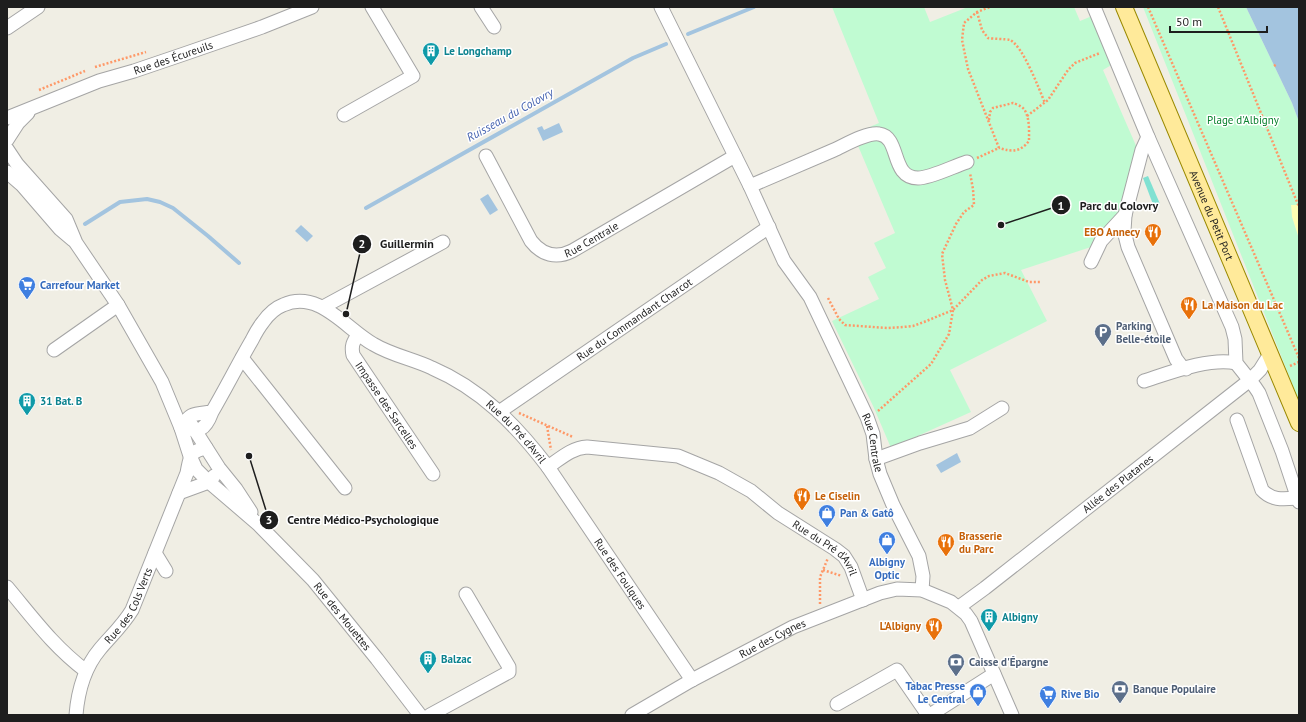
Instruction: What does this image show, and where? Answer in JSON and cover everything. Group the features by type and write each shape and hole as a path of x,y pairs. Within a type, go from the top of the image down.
{"main road":[{"name":"Avenue du Petit Port","path":"1124,7 1299,423"}],"street":[{"path":"7,28 38,7"},
{"name":"Rue des Écureuils","path":"7,118 99,81 134,71 213,44 300,13 312,7"},
{"path":"344,115 413,76 372,7"},
{"path":"481,7 494,27"},
{"name":"Rue Centrale","path":"661,7 750,186 784,261 813,304 867,417 873,434 876,459 880,474 893,505 919,556 923,576 922,590"},
{"path":"1094,7 1148,137 1232,327 1235,339 1236,363 1255,387 1266,410 1282,451 1298,500 1274,498 1267,496 1262,490 1237,420"},
{"name":"Rue des Écureuils","path":"7,140 18,123 34,107"},
{"path":"750,186 856,140 874,134 883,135 889,139 901,169 909,176 914,178 928,176 967,162"},
{"path":"1148,137 1142,150 1125,215 1124,231 1128,247 1176,360 1182,367 1186,368"},
{"name":"Rue des Mouettes","path":"7,149 17,164 66,219 76,243 118,305 162,382 181,407 190,456 196,469 208,482 258,524 313,580 377,658 420,715"},
{"name":"Rue Centrale","path":"486,156 531,240 540,250 559,256 572,251 735,156"},
{"name":"Rue des Mouettes","path":"7,172 22,185 56,224 76,243"},
{"path":"1091,262 1102,241 1125,215"},
{"name":"Rue du Commandant Charcot","path":"504,409 768,227"},
{"path":"323,307 443,242"},
{"name":"Rue du Pré d'Avril","path":"195,431 208,423 212,412 263,322 274,310 284,304 311,302 323,307 374,345 433,368 504,409 527,441 553,464 577,448 586,447 678,456 719,473 751,491 778,513 833,547 844,556 851,567 863,600"},
{"path":"54,350 118,305"},
{"name":"Impasse des Sarcelles","path":"358,334 353,341 351,348 353,355 433,474"},
{"name":"Allée des Platanes","path":"959,607 1250,380 1260,370 1270,354"},
{"path":"242,358 345,488"},
{"path":"1144,381 1186,368 1219,361 1236,363"},
{"path":"876,459 920,443 970,428 1002,408"},
{"path":"184,423 193,414 212,412"},
{"name":"Rue des Mouettes","path":"184,423 195,431 219,468 236,489 258,524"},
{"path":"190,456 193,453 206,448"},
{"name":"Rue des Cols Verts","path":"76,715 81,683 86,671 100,649 125,622 132,610 187,473 190,456"},
{"name":"Rue des Foulques","path":"553,464 692,680"},
{"path":"179,493 208,482 219,468"},
{"path":"155,553 166,571"},
{"path":"7,587 47,636 65,655 86,671"},
{"name":"Rue des Cygnes","path":"632,715 692,680 794,627 863,600 897,589 922,590"},
{"path":"922,590 952,602 966,614 971,621 1012,715"},
{"path":"430,715 510,672 509,667 466,594"},
{"path":"837,704 897,670 929,715 994,674"}],"path":[{"path":"990,7 977,12 964,23 962,40 968,69 999,148"},
{"path":"1148,7 1299,358"},
{"path":"1218,7 1299,207"},
{"path":"977,12 982,30 988,38 999,40 1007,39 1018,48 1026,61 1045,103"},
{"path":"1027,116 1045,103 1075,63 1111,48"},
{"path":"867,417 886,405 931,364 949,334 953,310 945,280 942,254 956,224 964,212 974,205 974,189 967,162 999,148 1010,152 1019,149 1025,146 1029,141 1027,116 1023,108 1013,102 993,108 990,112 989,120"},
{"path":"828,298 842,322 850,326 887,328 913,326 953,310 982,280 989,276 1005,273 1029,282 1041,282"},
{"path":"504,409 517,412 575,438"},
{"path":"547,425 553,464"},
{"path":"820,616 820,577 833,547"}],"sand":[{"path":"1291,205 1299,205 1299,239 1292,217"}],"green space":[{"path":"832,7 924,7 930,22 968,7 1074,7 1080,21 1092,16 1113,64 1103,70 1137,148 1124,206 1094,246 1021,270 1047,321 950,370 971,412 891,448 874,408 832,321 879,299 868,277 886,268 874,243 895,233 853,134 879,123"},
{"name":"Plage d'Albigny","path":"1143,7 1246,7 1292,103 1299,122 1299,205 1291,205 1292,217 1299,239 1299,401"}],"shaded area":[{"path":"1246,7 1299,7 1299,122 1292,103"},
{"path":"559,123 563,132 543,141 537,128 542,126 544,130"},
{"path":"1148,176 1160,204 1154,207 1143,178"},
{"path":"488,194 498,210 490,215 480,199"},
{"path":"301,225 313,236 307,242 295,231"},
{"path":"957,453 961,462 941,473 936,465"}],"waterway":[{"name":"Ruisseau du Colovry","path":"688,34 754,7"},
{"name":"Ruisseau du Colovry","path":"366,208 633,58 666,44"},
{"path":"85,224 120,202 147,199 160,202 173,208 239,263"}],"place":[{"name":"Le Longchamp","path":"431,66"},
{"name":"Parc du Colovry","path":"1001,225"},
{"name":"EBO Annecy","path":"1153,247"},
{"name":"Carrefour Market","path":"27,300"},
{"name":"Guillermin","path":"346,314"},
{"name":"La Maison du Lac","path":"1189,320"},
{"name":"Parking Belle-étoile","path":"1103,347"},
{"name":"31 Bat. B","path":"27,416"},
{"name":"Centre Médico-Psychologique","path":"249,456"},
{"name":"Le Ciselin","path":"802,511"},
{"name":"Pan & Gatô","path":"827,528"},
{"name":"Albigny Optic","path":"887,555"},
{"name":"Brasserie du Parc","path":"946,557"},
{"name":"Albigny","path":"989,632"},
{"name":"L'Albigny","path":"934,641"},
{"name":"Balzac","path":"428,674"},
{"name":"Caisse d'Épargne","path":"956,677"},
{"name":"Banque Populaire","path":"1120,704"},
{"name":"Tabac Presse Le Central","path":"978,707"},
{"name":"Rive Bio","path":"1048,709"}]}
